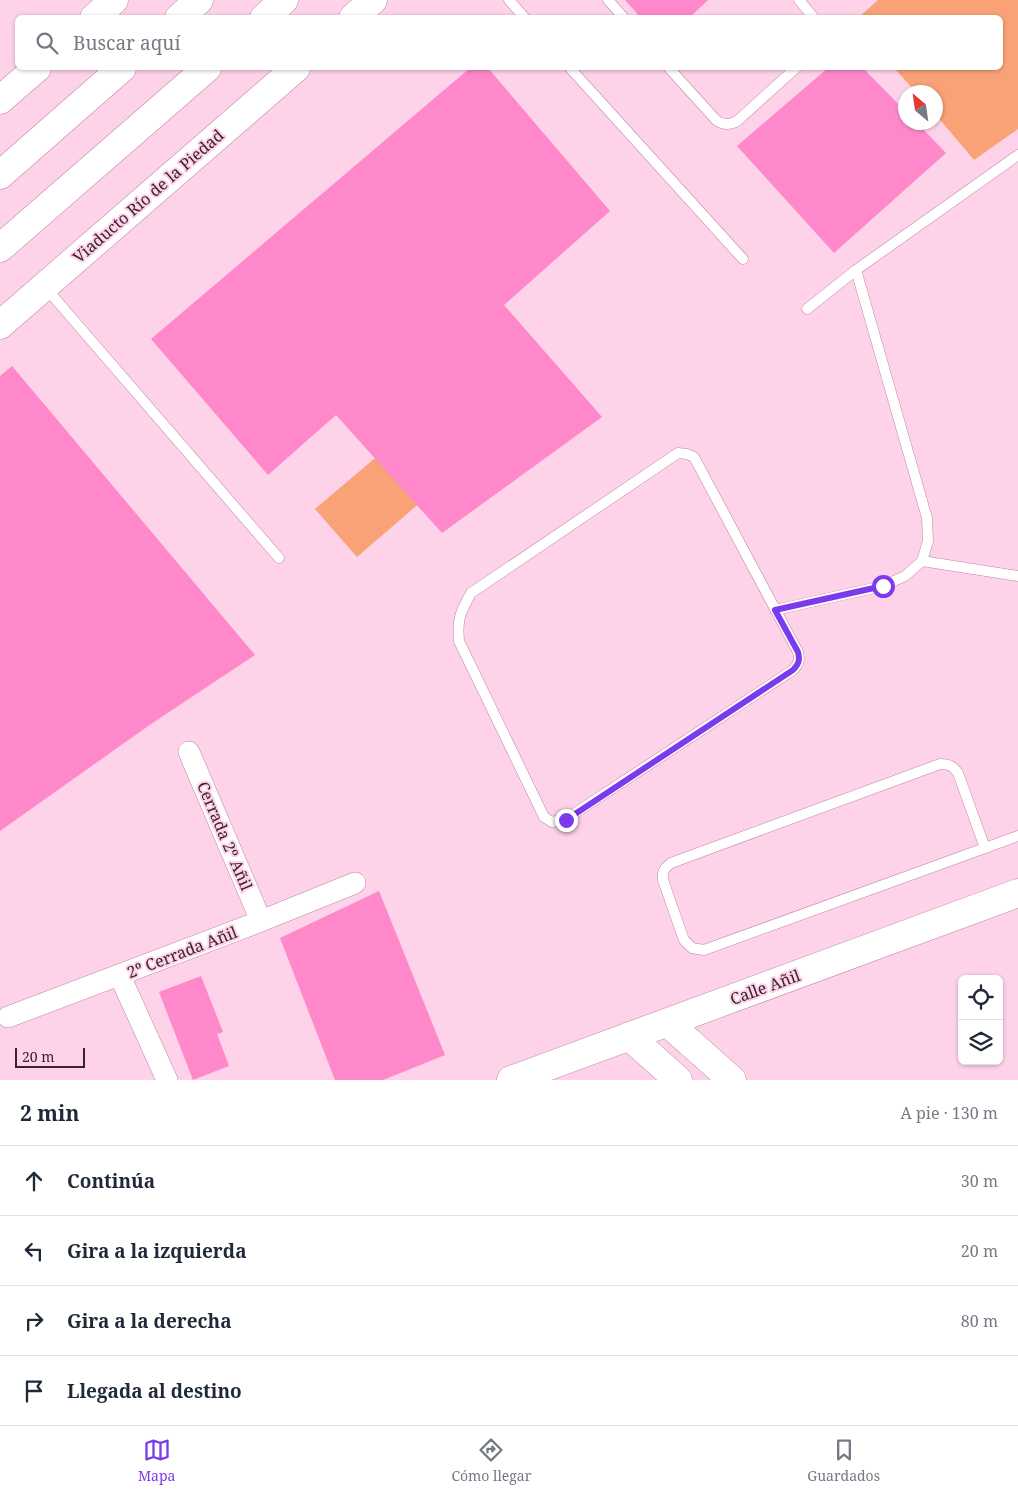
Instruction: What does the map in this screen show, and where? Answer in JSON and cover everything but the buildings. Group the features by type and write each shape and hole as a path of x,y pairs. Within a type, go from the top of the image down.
{"main road":[{"path":"97,15 114,0"},
{"path":"182,15 199,0"},
{"path":"267,15 284,0"},
{"path":"356,15 373,0"},
{"path":"0,100 35,70"},
{"path":"0,175 120,70"},
{"path":"0,248 204,70"},
{"name":"Viaducto Río de la Piedad","path":"0,325 294,70"},
{"name":"Calle Añil","path":"511,1080 1018,893"},
{"path":"668,1023 732,1080"},
{"path":"629,1036 678,1080"}],"street":[{"name":"Cerrada 2º Añil","path":"189,752 261,921"},
{"name":"2º Cerrada Añil","path":"8,1017 120,976 355,883"},
{"path":"120,976 167,1080"}],"lane":[{"path":"510,0 522,15"},
{"path":"608,0 621,15"},
{"path":"799,0 812,15"},
{"path":"572,70 744,260"},
{"path":"671,70 716,120 722,124 729,125 736,122 794,70"},
{"path":"807,309 856,270 1018,155"},
{"path":"775,610 883,586 905,576 922,561 928,541 927,518 856,270"},
{"path":"45,286 279,558"},
{"path":"678,453 694,457 775,610 798,652 798,665 793,670 566,820 552,822 544,817 459,641 458,623 462,608 471,593 678,453"},
{"path":"922,561 1018,576"},
{"path":"985,848 958,773 954,767 948,764 940,764 671,862 662,873 684,940 692,948 704,950 985,848 1018,836"}],"shaded area":[{"path":"878,0 1018,0 1018,129 974,160 943,123 943,85 910,85 896,70 1003,70 1003,15 861,15"},
{"path":"381,453 422,501 357,557 315,509"}],"route":[{"path":"566,820 798,665 798,652 775,610 883,586"}]}
